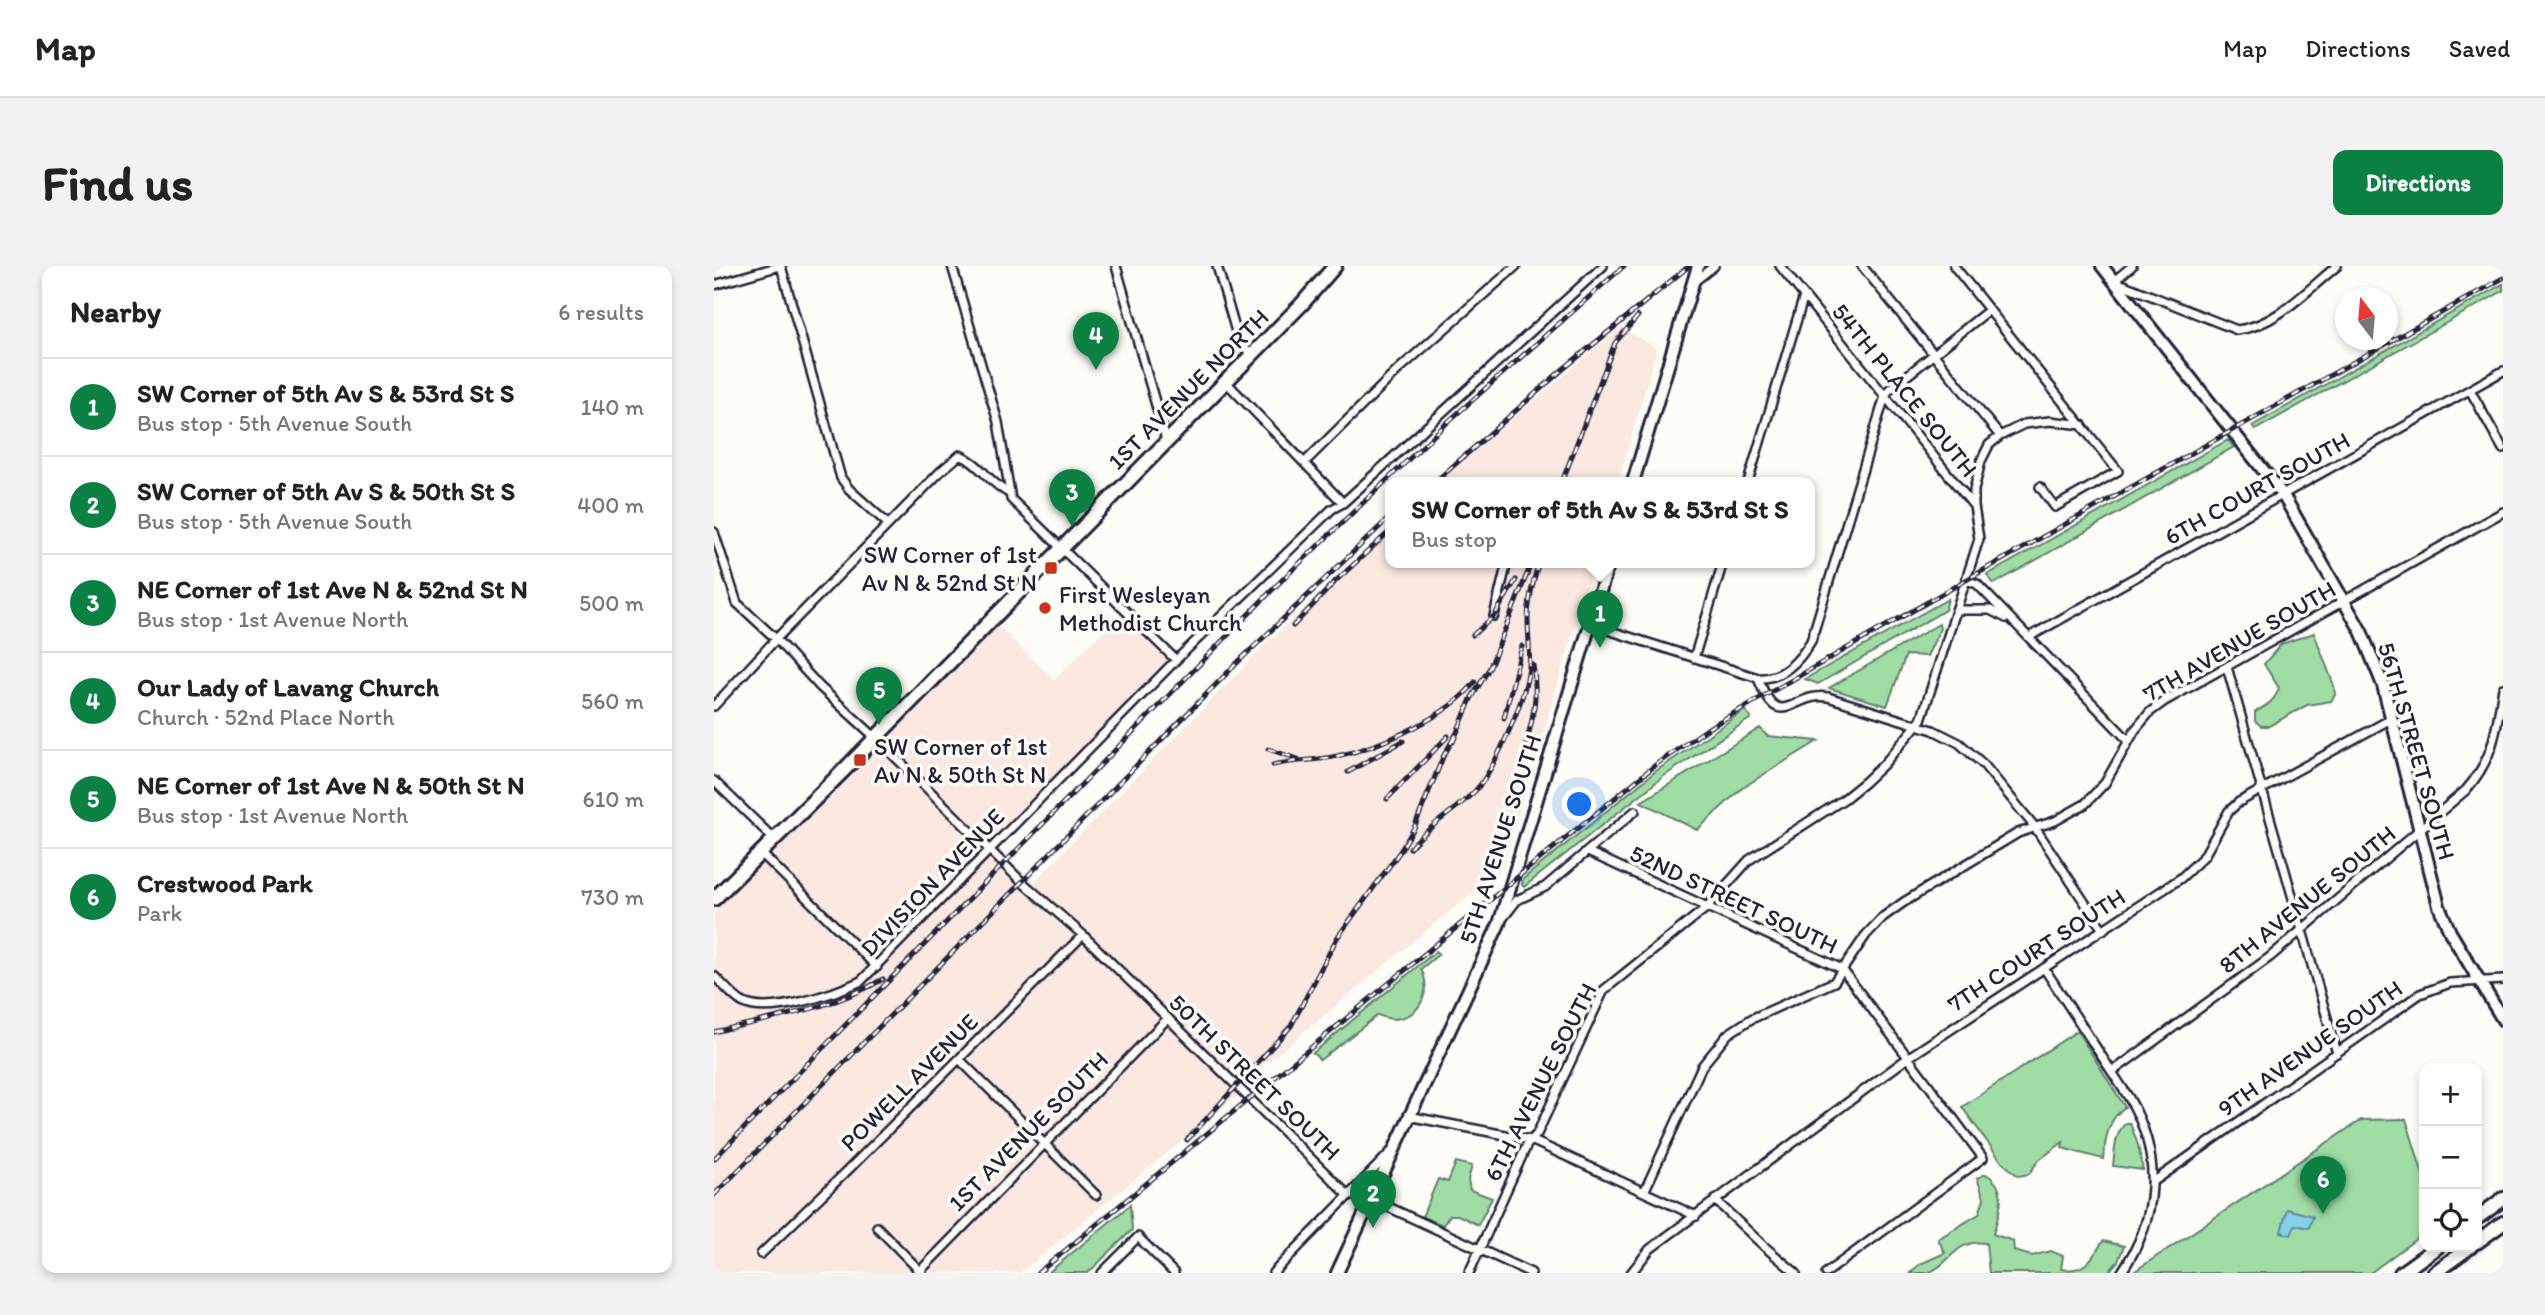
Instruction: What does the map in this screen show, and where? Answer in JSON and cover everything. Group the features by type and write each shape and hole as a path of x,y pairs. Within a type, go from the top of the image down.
{"main road":[{"name":"1ST AVENUE NORTH","path":"714,898 876,738 1301,305 1335,266"},
{"path":"2482,1214 2503,1199"},
{"path":"2482,1238 2503,1223"},
{"path":"2401,1273 2430,1252"},
{"path":"2434,1273 2463,1252"}],"street":[{"path":"714,285 781,266 841,478 849,489 888,524"},
{"path":"952,266 998,422 1011,499 1176,660"},
{"path":"1116,266 1166,440"},
{"path":"1217,266 1240,342 1251,354"},
{"path":"1305,462 1398,370 1516,266"},
{"name":"DIVISION AVENUE","path":"714,975 741,1002 772,1007 830,993 861,981 1176,660 1332,509 1343,503 1603,266"},
{"path":"1635,477 1698,266"},
{"path":"1695,282 1714,266"},
{"name":"54TH PLACE SOUTH","path":"1780,266 1974,506"},
{"path":"1863,266 2000,436 2024,424 2050,421 2082,425"},
{"path":"1954,266 2119,471 2055,507 2040,487"},
{"name":"56TH STREET SOUTH","path":"2102,266 2283,495 2372,654 2444,920 2503,1020"},
{"path":"2132,266 2114,281 2237,330 2250,329 2272,319 2337,266"},
{"path":"1750,477 1804,296"},
{"path":"1589,624 1758,678 1774,678 1786,670 1802,656 1811,641 1885,396 1989,310"},
{"name":"6TH COURT SOUTH","path":"2029,637 2503,371"},
{"path":"1225,380 1343,503"},
{"path":"2470,390 2503,449"},
{"name":"6TH AVENUE SOUTH","path":"1469,1273 1604,990 1706,908 1749,860 1844,799 1865,782 1918,725 1924,715 1979,539 1974,490 1981,461 1989,445 2000,436"},
{"path":"714,706 888,524 960,455 969,458 1000,489 1009,493"},
{"name":"7TH AVENUE SOUTH","path":"1644,1192 1702,1066 1714,1049 1743,1023 1837,980 1866,935 1893,909 2018,833 2065,816 2091,799 2109,777 2128,740 2157,706 2503,512"},
{"name":"50TH STREET SOUTH","path":"714,532 737,603 776,639 820,687 1083,935 1349,1195 1371,1199 1531,1273"},
{"path":"1494,615 1506,568"},
{"name":"5TH AVENUE SOUTH","path":"1338,1273 1408,1116 1499,924 1607,568"},
{"path":"1694,659 1721,568"},
{"path":"1966,580 1978,584 2128,740"},
{"path":"1956,610 1990,610 2012,621"},
{"path":"2227,667 2337,1053"},
{"path":"1758,678 1764,695 1770,703 1780,708 1823,696 1918,725 1959,743 1983,765 2034,826 2103,930"},
{"name":"8TH AVENUE SOUTH","path":"2112,1072 2256,968 2466,790 2487,760 2496,736 2503,688"},
{"name":"7TH COURT SOUTH","path":"1696,1216 1909,1057 2190,871 2210,849 2233,807 2391,719"},
{"path":"714,781 773,838"},
{"path":"1499,924 1517,900 1545,887 1635,811"},
{"path":"760,852 877,967"},
{"name":"52ND STREET SOUTH","path":"1588,852 1842,970 1983,1158 1826,1273"},
{"name":"POWELL AVENUE","path":"761,1254 1083,935"},
{"path":"2044,968 2142,1123 2150,1152 2153,1182 2146,1224 2136,1250 2121,1273"},
{"name":"9TH AVENUE SOUTH","path":"2153,1182 2428,990 2450,983 2503,981"},
{"name":"1ST AVENUE SOUTH","path":"920,1272 1168,1018"},
{"path":"959,1059 1096,1195"},
{"path":"1408,1116 1531,1140 1696,1216 1650,1249 1631,1273"},
{"path":"1273,1273 1393,1151"},
{"path":"1715,1200 1796,1273"},
{"path":"877,1227 920,1272"},
{"path":"1102,1273 1138,1237 1174,1273"}],"shaded area":[{"path":"1620,327 1657,348 1619,477 1445,477"},
{"path":"1385,533 1385,568 1592,568 1503,867 1244,1082 1248,1087 1020,1273 714,1273 714,912 998,626 1054,680 1120,614 1175,668 999,849 1034,882 1274,636"}],"green space":[{"path":"2503,284 2503,291 2398,350 2398,343"},
{"path":"2386,350 2398,350 2255,430 2252,426"},
{"path":"2228,440 2234,447 1994,584 1987,575"},
{"path":"1948,599 1945,610 1818,684 1805,679"},
{"path":"1939,624 1940,629 1927,656 1906,655 1887,706 1829,688"},
{"path":"2314,633 2335,695 2331,701 2307,705 2269,726 2261,726 2255,721 2255,712 2273,700 2279,688 2264,664 2281,644"},
{"path":"1745,710 1751,718 1664,776 1524,887 1522,885 1523,879 1656,771"},
{"path":"1760,728 1767,736 1818,741 1742,788 1697,830 1641,802"},
{"path":"1436,951 1439,954 1421,969 1424,994 1422,1002 1411,1013 1394,1019 1378,1015 1320,1060 1313,1053"},
{"path":"2077,1031 2125,1107 2111,1124 2103,1159 2062,1148 2063,1142 2039,1160 2029,1174 2018,1176 2002,1162 1962,1107"},
{"path":"2406,1119 2419,1162 2419,1237 2370,1273 2132,1273 2361,1120"},
{"path":"2126,1123 2130,1123 2138,1145 2143,1170 2113,1166 2117,1137"},
{"path":"1456,1162 1472,1166 1468,1180 1470,1190 1492,1198 1478,1225 1458,1215 1450,1215 1443,1225 1422,1217 1438,1179 1448,1182"},
{"path":"1986,1174 1998,1187 2001,1202 1993,1234 2013,1241 2014,1251 2032,1256 2051,1251 2063,1256 2061,1269 2069,1270 2087,1263 2103,1241 2124,1246 2118,1261 2108,1273 1989,1273 1986,1243 1976,1243 1960,1248 1942,1265 1927,1273 1910,1273 1920,1264 1945,1253 1938,1239 1979,1214 1984,1198 1977,1178"},
{"path":"1130,1205 1132,1230 1088,1273 1048,1273"}],"water":[{"path":"2287,1209 2313,1216 2309,1228 2295,1225 2291,1235 2281,1232"}],"railway":[{"path":"1390,477 1450,420 1624,266"},
{"path":"1441,477 1562,370 1689,266"},
{"path":"1038,1273 1525,871 1658,763 1710,727 2503,278"},
{"path":"1564,477 1615,343 1638,316"},
{"path":"714,1159 1283,579 1385,482"},
{"path":"714,1195 1240,660 1385,522"},
{"path":"1328,588 1385,536"},
{"path":"1410,848 1425,832 1475,791 1506,738 1519,706 1528,672 1529,605 1537,568"},
{"path":"1453,742 1471,699 1490,667 1529,569"},
{"path":"1473,635 1494,616 1516,580"},
{"path":"1293,626 1334,583"},
{"path":"1504,718 1522,646"},
{"path":"1526,743 1534,704 1533,665"},
{"path":"1273,765 1337,756 1373,746 1431,718 1463,695 1475,682"},
{"path":"1187,1140 1291,1026 1337,938 1414,828 1443,757 1456,734"},
{"path":"1387,799 1448,736"},
{"path":"1348,772 1403,741"},
{"path":"1268,749 1298,759"},
{"path":"714,1032 822,1005 883,979"}],"place":[{"name":"Our Lady of Lavang Church","path":"1096,370"},
{"name":"NE Corner of 1st Ave N & 52nd St N","path":"1072,527"},
{"name":"SW Corner of 1st Av N & 52nd St N","path":"1051,568"},
{"name":"First Wesleyan Methodist Church","path":"1045,608"},
{"name":"SW Corner of 5th Av S & 53rd St S","path":"1600,648"},
{"name":"NE Corner of 1st Ave N & 50th St N","path":"879,725"},
{"name":"SW Corner of 1st Av N & 50th St N","path":"860,760"},
{"name":"Crestwood Park","path":"2323,1214"},
{"name":"SW Corner of 5th Av S & 50th St S","path":"1373,1228"}]}
